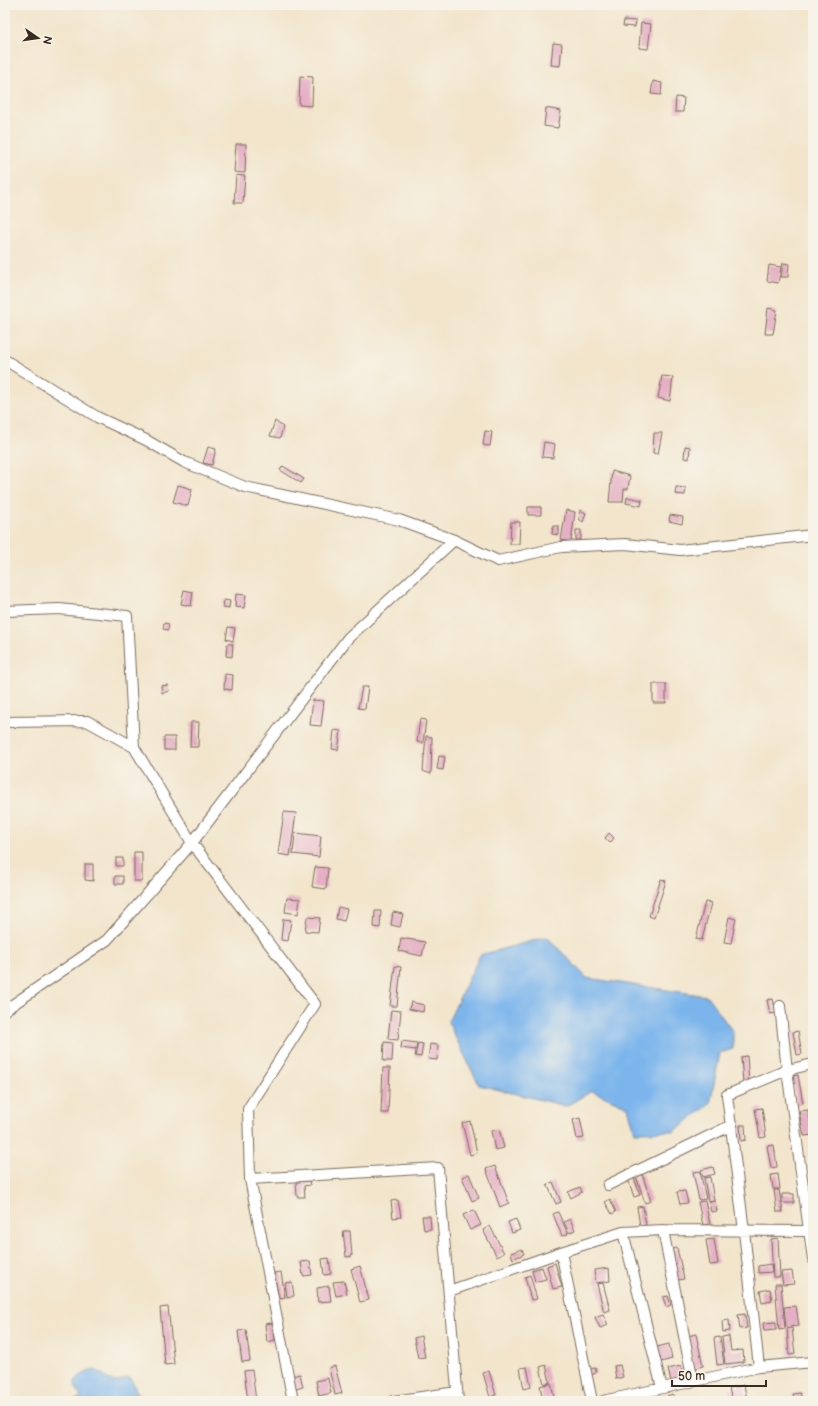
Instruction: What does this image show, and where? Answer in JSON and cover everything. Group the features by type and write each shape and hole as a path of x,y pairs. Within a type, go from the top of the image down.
{"street":[{"path":"5,360 97,417 146,440 184,462 245,487 355,509 399,520 454,540 498,561 561,547 625,544 680,550 813,535"},
{"path":"5,1010 107,940 192,843 348,638 454,540"},
{"path":"5,611 59,609 127,616 134,747 192,843 315,1004 248,1109 250,1180 293,1401"},
{"path":"5,722 87,721 134,747"},
{"path":"780,1006 787,1070 811,1230 813,1259"},
{"path":"759,1367 732,1125 727,1096 787,1070 813,1064"},
{"path":"608,1185 732,1125"},
{"path":"250,1180 438,1168 458,1396 393,1401"},
{"path":"449,1291 560,1252 623,1232 663,1230 811,1230"},
{"path":"663,1230 693,1381"},
{"path":"623,1232 662,1388"},
{"path":"560,1252 592,1401"},
{"path":"603,1401 759,1367 813,1362"}],"water":[{"path":"547,937 587,978 707,996 733,1032 733,1049 720,1053 710,1104 674,1131 635,1132 628,1107 592,1091 566,1106 479,1085 448,1022 480,955"},
{"path":"95,1370 114,1382 131,1378 136,1390 146,1401 73,1401 81,1397 75,1385 76,1379"}],"building":[{"path":"624,20 636,21 635,27 623,26"},
{"path":"641,23 651,24 648,49 639,48"},
{"path":"553,43 562,44 560,66 551,65"},
{"path":"300,76 313,77 312,106 299,105"},
{"path":"653,81 662,83 661,95 651,94"},
{"path":"676,97 684,98 683,112 675,112"},
{"path":"546,108 561,111 558,128 544,126"},
{"path":"236,144 246,144 245,173 234,172"},
{"path":"236,175 245,176 243,203 234,203"},
{"path":"783,263 789,264 788,277 781,277"},
{"path":"769,265 781,267 778,283 767,281"},
{"path":"768,308 777,310 773,334 765,334"},
{"path":"662,376 673,377 670,401 658,398"},
{"path":"275,421 283,427 280,438 270,436"},
{"path":"485,431 492,432 490,446 483,445"},
{"path":"654,433 662,433 658,454 653,453"},
{"path":"544,442 555,444 553,458 542,457"},
{"path":"685,446 690,447 689,459 684,458"},
{"path":"208,447 216,449 212,465 203,463"},
{"path":"283,466 304,479 301,483 280,470"},
{"path":"612,471 630,476 628,489 624,489 623,502 609,502"},
{"path":"178,485 192,489 188,506 173,502"},
{"path":"676,487 686,488 685,495 675,494"},
{"path":"627,497 642,500 641,506 626,503"},
{"path":"528,507 541,507 541,515 528,515"},
{"path":"566,510 575,512 571,542 561,540"},
{"path":"580,510 586,513 583,522 579,519"},
{"path":"670,515 683,517 682,524 669,521"},
{"path":"511,522 520,522 519,544 510,544"},
{"path":"553,526 559,526 559,535 552,534"},
{"path":"576,530 581,530 581,540 576,540"},
{"path":"184,590 193,592 191,606 181,604"},
{"path":"236,594 246,595 244,608 235,607"},
{"path":"224,600 230,601 229,608 223,607"},
{"path":"164,623 169,624 168,630 163,629"},
{"path":"228,627 235,628 233,641 226,639"},
{"path":"227,644 233,644 232,657 226,656"},
{"path":"225,674 233,675 232,690 224,689"},
{"path":"653,684 666,684 666,703 653,703"},
{"path":"168,685 169,691 162,693 161,686"},
{"path":"362,687 368,687 365,709 358,708"},
{"path":"313,700 324,701 321,726 310,725"},
{"path":"420,719 426,720 423,743 417,742"},
{"path":"191,722 199,722 198,747 190,747"},
{"path":"334,730 341,731 338,750 332,749"},
{"path":"426,736 432,737 431,774 423,771"},
{"path":"164,737 175,737 175,750 164,750"},
{"path":"439,756 445,757 443,770 437,769"},
{"path":"284,812 296,813 290,856 278,854"},
{"path":"295,833 321,836 319,857 293,854"},
{"path":"609,833 614,838 610,843 605,838"},
{"path":"134,852 142,852 142,881 134,881"},
{"path":"116,858 123,858 123,866 116,866"},
{"path":"85,864 93,864 93,881 85,880"},
{"path":"315,867 328,868 326,889 312,887"},
{"path":"115,876 123,876 123,884 115,884"},
{"path":"661,879 666,881 654,918 649,916"},
{"path":"287,898 300,899 298,914 285,912"},
{"path":"705,902 711,903 702,940 696,939"},
{"path":"338,907 347,909 344,921 336,919"},
{"path":"375,911 381,911 380,928 374,927"},
{"path":"393,912 403,914 400,927 391,925"},
{"path":"307,917 320,918 318,932 305,931"},
{"path":"729,917 736,919 731,943 724,942"},
{"path":"283,919 291,920 288,941 281,940"},
{"path":"401,938 425,942 422,956 399,951"},
{"path":"395,966 401,967 397,1006 390,1006"},
{"path":"773,999 776,1013 770,1014 767,1000"},
{"path":"411,1002 424,1005 423,1012 409,1009"},
{"path":"391,1010 401,1011 398,1040 388,1039"},
{"path":"798,1031 802,1054 797,1055 793,1032"},
{"path":"402,1041 417,1043 416,1050 401,1048"},
{"path":"384,1042 393,1043 392,1061 383,1061"},
{"path":"418,1043 423,1044 421,1057 415,1056"},
{"path":"430,1044 438,1045 437,1060 428,1059"},
{"path":"747,1056 749,1082 743,1083 741,1057"},
{"path":"383,1068 390,1068 388,1113 381,1113"},
{"path":"798,1075 803,1103 797,1104 792,1076"},
{"path":"762,1108 766,1137 760,1138 755,1109"},
{"path":"808,1110 813,1135 804,1136 799,1111"},
{"path":"580,1118 584,1138 577,1139 573,1120"},
{"path":"470,1121 477,1153 470,1155 462,1123"},
{"path":"740,1125 745,1125 746,1140 741,1141"},
{"path":"499,1129 504,1148 495,1150 491,1131"},
{"path":"774,1145 777,1167 771,1168 767,1146"},
{"path":"495,1166 509,1203 500,1207 486,1169"},
{"path":"713,1167 715,1174 703,1177 701,1170"},
{"path":"700,1171 706,1199 699,1200 693,1172"},
{"path":"469,1174 479,1198 472,1201 462,1177"},
{"path":"642,1174 651,1201 645,1203 636,1176"},
{"path":"778,1174 780,1189 773,1189 771,1175"},
{"path":"634,1177 640,1195 634,1197 628,1179"},
{"path":"710,1177 714,1200 708,1201 704,1178"},
{"path":"309,1181 310,1185 304,1186 305,1197 297,1197 296,1182"},
{"path":"553,1182 561,1202 556,1204 547,1184"},
{"path":"580,1187 582,1192 571,1198 568,1192"},
{"path":"774,1190 779,1190 783,1212 777,1212"},
{"path":"685,1191 688,1203 680,1204 677,1192"},
{"path":"782,1194 794,1194 794,1203 782,1203"},
{"path":"610,1199 616,1212 612,1214 605,1202"},
{"path":"398,1200 401,1217 393,1218 391,1201"},
{"path":"705,1201 710,1224 703,1225 698,1202"},
{"path":"715,1201 717,1211 711,1212 709,1202"},
{"path":"643,1206 646,1225 640,1226 637,1207"},
{"path":"474,1210 481,1225 470,1230 463,1215"},
{"path":"558,1212 568,1234 562,1236 553,1214"},
{"path":"422,1216 430,1216 431,1229 424,1230"},
{"path":"516,1219 520,1230 512,1233 508,1222"},
{"path":"570,1219 575,1230 569,1233 564,1222"},
{"path":"490,1226 504,1253 497,1257 483,1230"},
{"path":"343,1231 350,1231 352,1256 346,1257"},
{"path":"778,1238 780,1277 773,1277 771,1239"},
{"path":"714,1239 718,1264 710,1265 706,1240"},
{"path":"677,1248 684,1279 678,1280 671,1249"},
{"path":"522,1249 524,1254 513,1259 511,1253"},
{"path":"329,1258 331,1274 324,1275 322,1259"},
{"path":"310,1261 312,1275 303,1276 301,1262"},
{"path":"555,1263 562,1287 553,1289 547,1266"},
{"path":"771,1264 772,1272 758,1273 758,1266"},
{"path":"360,1266 369,1300 360,1302 351,1269"},
{"path":"542,1267 546,1279 535,1282 532,1270"},
{"path":"609,1268 610,1281 596,1283 594,1270"},
{"path":"792,1271 794,1284 783,1285 781,1272"},
{"path":"281,1272 285,1298 279,1299 274,1273"},
{"path":"530,1275 537,1299 531,1300 525,1277"},
{"path":"344,1281 347,1294 336,1296 333,1282"},
{"path":"292,1282 294,1296 287,1297 285,1283"},
{"path":"603,1283 610,1310 604,1312 597,1284"},
{"path":"775,1284 781,1284 785,1329 779,1330"},
{"path":"329,1286 331,1301 318,1302 317,1288"},
{"path":"770,1289 772,1301 762,1303 760,1291"},
{"path":"668,1296 671,1305 666,1307 663,1297"},
{"path":"796,1306 799,1326 786,1327 784,1307"},
{"path":"168,1307 174,1364 165,1365 160,1308"},
{"path":"603,1314 608,1325 600,1328 595,1317"},
{"path":"745,1314 747,1328 740,1329 738,1315"},
{"path":"729,1320 730,1331 723,1332 722,1321"},
{"path":"776,1322 776,1330 764,1331 763,1323"},
{"path":"273,1323 275,1340 267,1342 265,1324"},
{"path":"792,1328 795,1354 789,1355 787,1329"},
{"path":"246,1330 250,1361 242,1362 238,1331"},
{"path":"696,1334 703,1366 695,1368 688,1336"},
{"path":"421,1336 425,1357 418,1358 414,1338"},
{"path":"729,1336 731,1351 743,1350 744,1362 725,1364 722,1337"},
{"path":"720,1337 724,1364 717,1365 714,1338"},
{"path":"669,1344 672,1359 661,1362 657,1347"},
{"path":"546,1365 550,1382 544,1384 540,1367"},
{"path":"620,1365 623,1377 616,1379 614,1366"},
{"path":"335,1366 342,1393 335,1395 329,1368"},
{"path":"681,1366 684,1378 671,1382 668,1369"},
{"path":"527,1367 531,1387 524,1389 520,1368"},
{"path":"595,1368 596,1373 590,1375 589,1369"},
{"path":"252,1370 256,1401 248,1401 244,1371"},
{"path":"489,1371 496,1395 490,1397 483,1373"},
{"path":"300,1374 303,1387 296,1389 292,1376"},
{"path":"328,1378 331,1393 319,1396 316,1381"},
{"path":"551,1383 554,1397 543,1400 540,1386"},
{"path":"744,1385 747,1399 732,1401 729,1388"},
{"path":"800,1393 802,1399 794,1401 793,1394"},
{"path":"673,1394 676,1401 669,1401 667,1396"}]}
